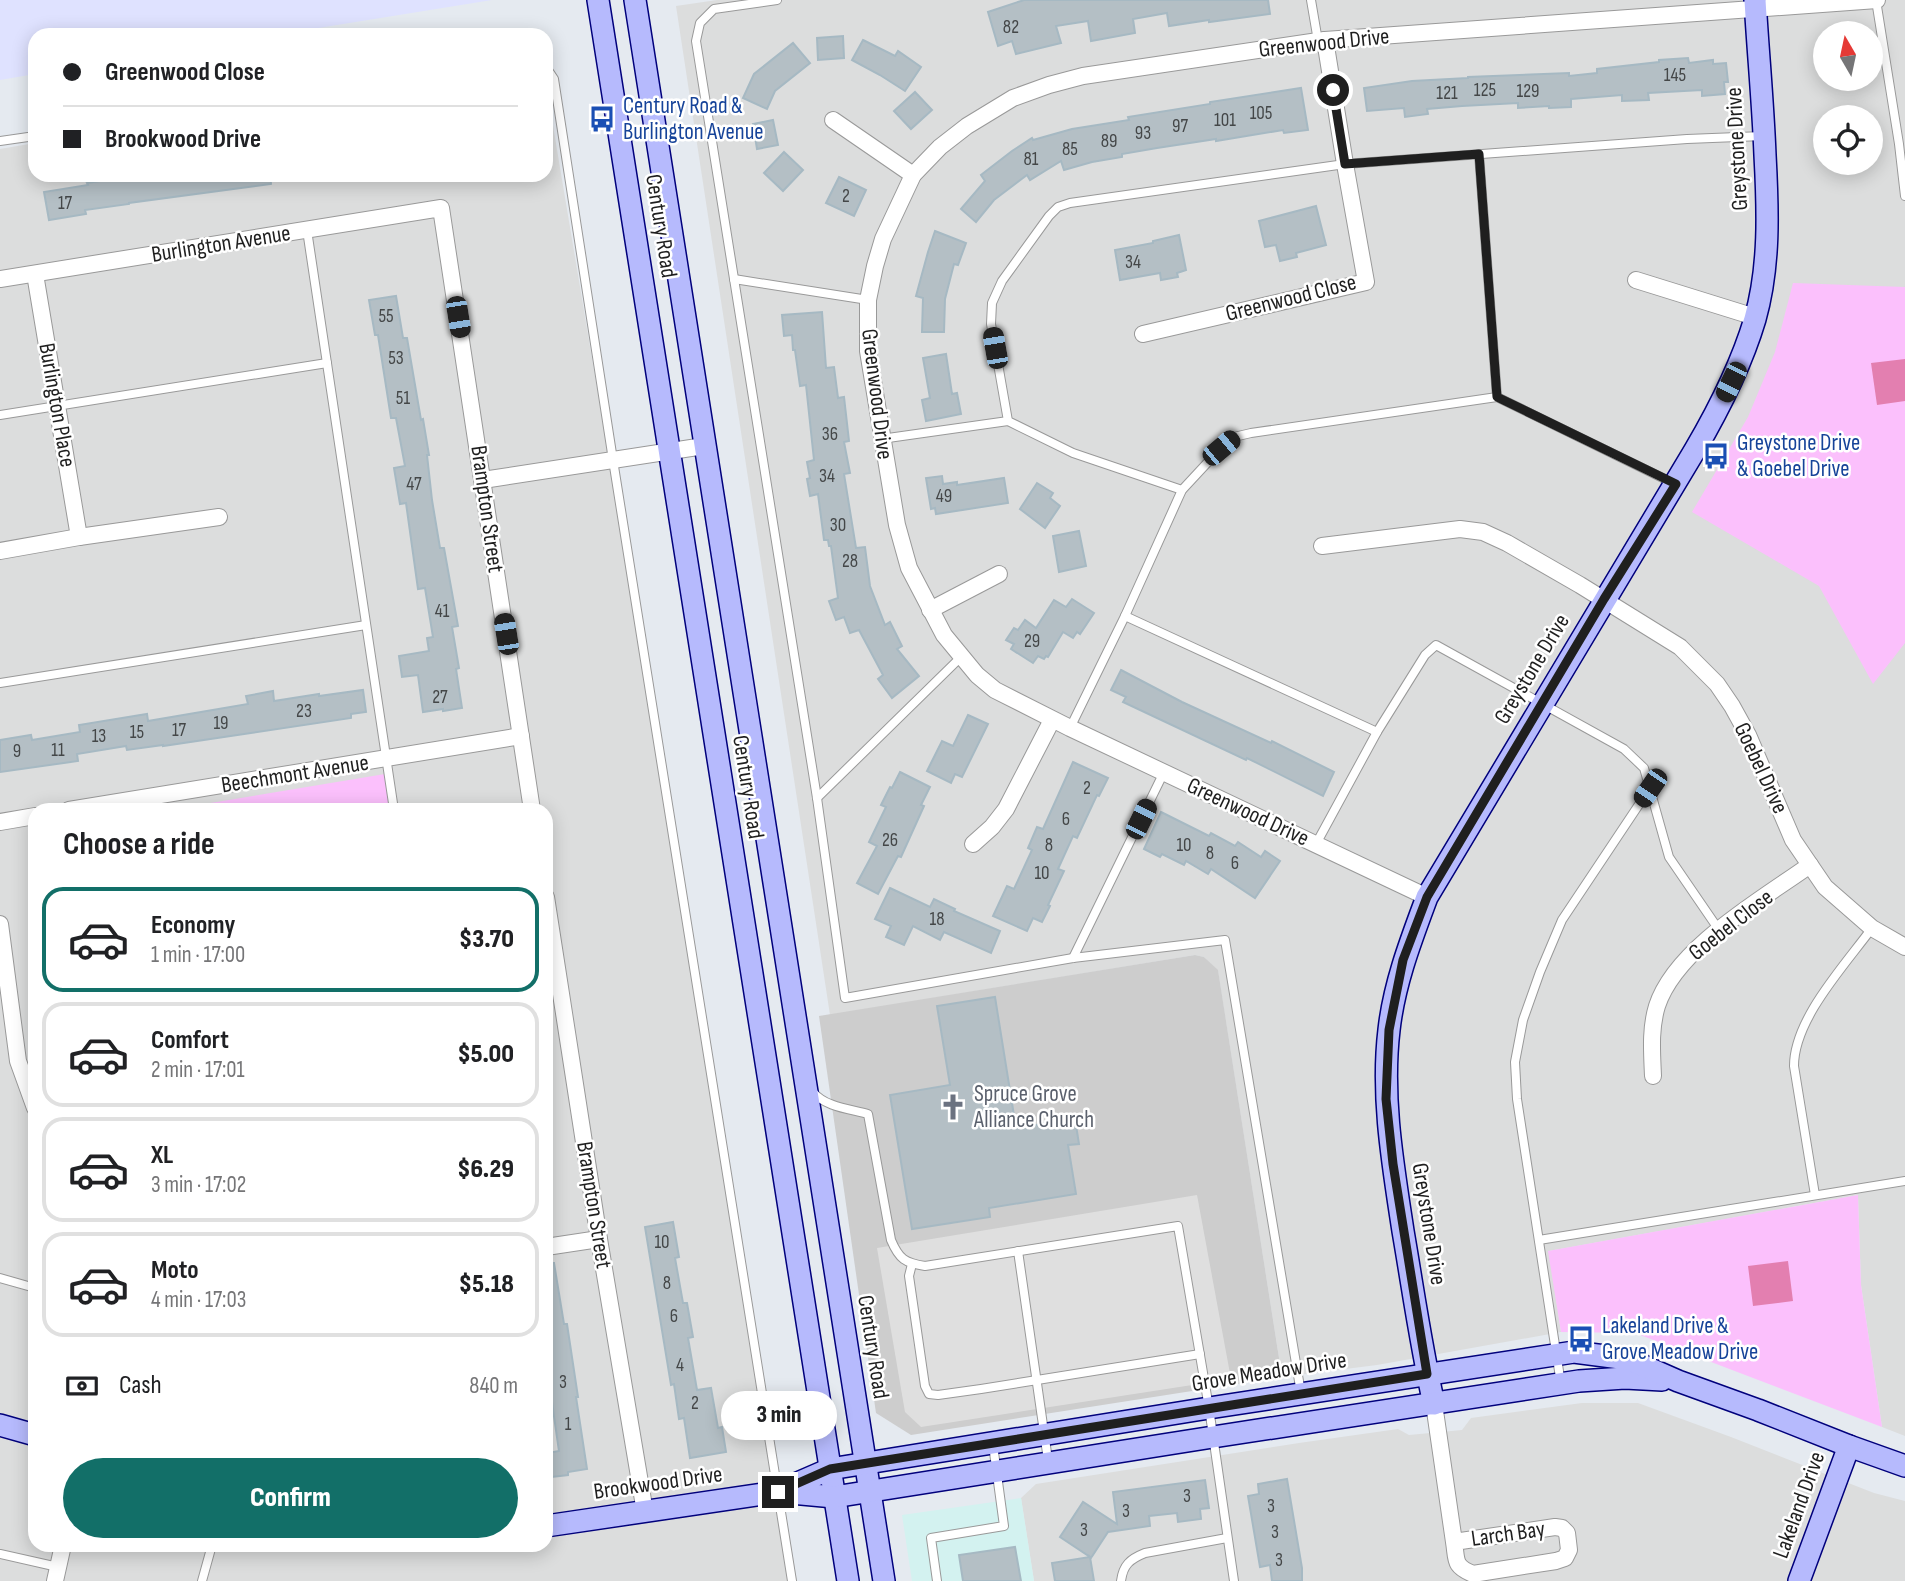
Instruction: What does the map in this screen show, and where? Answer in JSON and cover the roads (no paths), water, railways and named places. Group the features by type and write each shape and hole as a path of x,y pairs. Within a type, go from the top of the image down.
{"street":[{"name":"Century Road","path":"598,0 848,1581"},
{"name":"Century Road","path":"635,0 884,1581"},
{"name":"Greenwood Drive","path":"1427,897 1052,720 995,690 977,676 944,635 909,568 902,544 881,439 868,351 868,300 875,266 883,239 913,175 940,147 967,126 1013,98 1083,76 1322,41 1755,4 1877,0"},
{"name":"Greystone Drive","path":"1434,1404 1395,1177 1386,1099 1389,1030 1403,960 1427,897 1714,418 1731,382 1755,317 1766,264 1768,203 1755,4"},
{"name":"Greenwood Close","path":"1143,334 1366,282 1322,41"},
{"path":"833,120 913,175"},
{"name":"Burlington Avenue","path":"0,279 441,208"},
{"name":"Brampton Street","path":"441,208 532,803"},
{"name":"Burlington Place","path":"35,274 79,537"},
{"path":"1636,280 1755,317"},
{"path":"484,480 704,446"},
{"path":"0,551 219,517"},
{"name":"Goebel Drive","path":"1322,546 1460,529 1483,533 1507,543 1604,599 1680,647 1717,684 1732,706 1748,735 1793,839 1825,887 1872,928 1905,947"},
{"path":"930,610 999,574"},
{"path":"973,844 992,827 1006,809 1052,720"},
{"name":"Beechmont Avenue","path":"133,803 521,736"},
{"path":"0,822 28,817"},
{"name":"Goebel Close","path":"1653,1076 1651,1032 1658,1005 1672,978 1687,958 1719,930 1810,865"},
{"path":"0,924 18,1061 28,1089"},
{"name":"Brampton Street","path":"553,942 645,1512"},
{"path":"553,1246 599,1239"},
{"name":"Grove Meadow Drive","path":"830,1469 1574,1352 1628,1359 1678,1381 1905,1466"},
{"name":"Grove Meadow Drive","path":"834,1497 1579,1381 1625,1378 1678,1381"},
{"name":"Larch Bay","path":"1434,1404 1454,1542 1461,1569 1473,1574 1556,1561 1565,1558 1569,1550 1567,1533 1562,1528 1555,1527 1454,1542"},
{"path":"0,1425 28,1433"},
{"name":"Lakeland Drive","path":"1799,1581 1849,1446"},
{"name":"Brookwood Drive","path":"778,1492 830,1469"},
{"name":"Brookwood Drive","path":"553,1525 778,1492 834,1497"},
{"path":"57,1574 62,1552"}],"lane":[{"path":"777,0 714,9 700,23 695,41 817,798 845,998 1073,958 1225,940 1301,1394"},
{"path":"1311,0 1322,41"},
{"path":"1877,0 1905,196"},
{"path":"553,77 792,1581"},
{"path":"1008,421 991,324 992,303 1002,281 1058,207 1070,203 1345,164 1687,139 1764,136"},
{"path":"0,141 28,137"},
{"path":"1479,154 1497,397"},
{"path":"307,230 393,803"},
{"path":"734,279 868,300"},
{"path":"0,415 327,363"},
{"path":"1070,728 1182,490 1234,437 1497,397 1676,484"},
{"path":"881,439 1008,421 1073,453 1182,490"},
{"path":"1125,616 1377,732"},
{"path":"0,683 366,625"},
{"path":"1316,844 1377,732 1425,655 1436,645 1624,749 1644,768 1670,857 1719,930"},
{"path":"817,798 961,657"},
{"path":"1073,958 1164,772"},
{"path":"1561,1384 1517,1099 1515,1062 1523,1020 1562,920 1650,788"},
{"path":"1815,1195 1794,1054 1804,1024 1818,1001 1872,928"},
{"path":"805,1081 816,1096 827,1103 868,1114 891,1240 902,1259 912,1264 925,1266 1178,1226 1209,1408 1234,1581"},
{"path":"1539,1240 1905,1181"},
{"path":"1018,1251 1049,1463"},
{"path":"912,1264 909,1276 925,1387 929,1394 1037,1381 1200,1354"},
{"path":"0,1278 28,1286"},
{"path":"937,1581 931,1538 1004,1525 993,1442"},
{"path":"1121,1581 1124,1567 1132,1559 1145,1553 1227,1538"},
{"path":"202,1581 210,1552"},
{"path":"0,1554 57,1574"}],"place":[{"name":"Century Road & Burlington Avenue","path":"602,119"},
{"name":"Greystone Drive & Goebel Drive","path":"1716,456"},
{"name":"Spruce Grove Alliance Church","path":"953,1107"},
{"name":"Lakeland Drive & Grove Meadow Drive","path":"1581,1339"}]}
